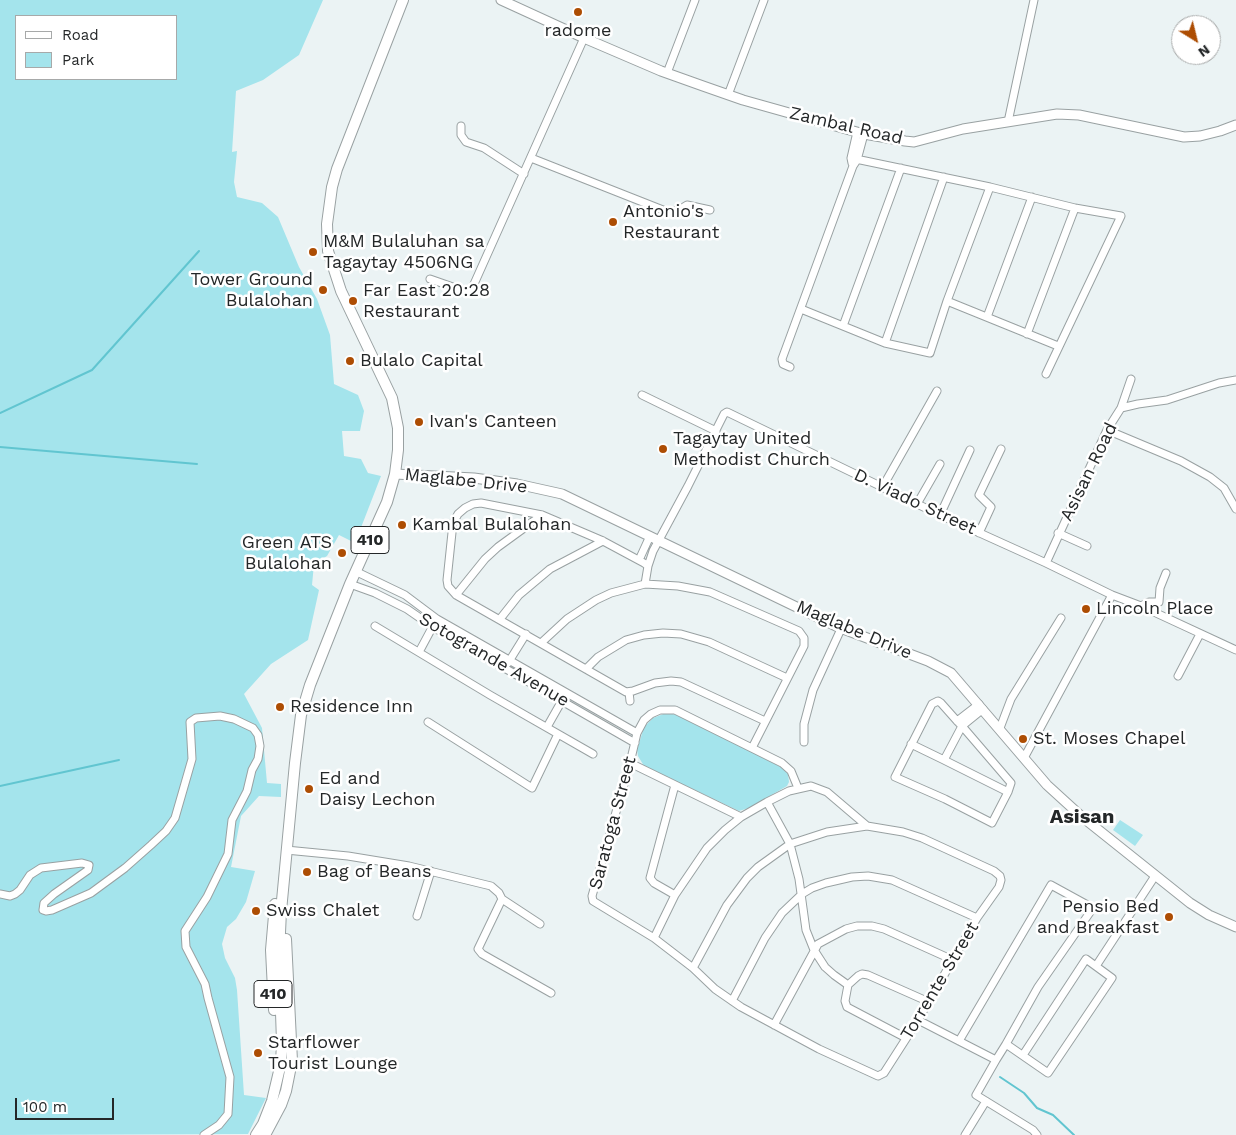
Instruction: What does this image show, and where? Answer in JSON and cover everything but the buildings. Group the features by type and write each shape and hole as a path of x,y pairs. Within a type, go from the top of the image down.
{"main road":[{"name":"410","path":"250,1135 268,1099 276,1056 271,950 279,879 286,850 301,715 310,685 350,584 387,502 395,474 398,428 392,398 340,291 328,251 327,232 329,205 337,169 403,0"},
{"name":"Zambal Road","path":"501,0 667,73 728,95 860,133 914,142 963,129 1057,114 1079,115 1184,137 1220,132 1236,125"},
{"name":"Maglabe Drive","path":"395,474 474,478 517,484 562,494 841,629 928,661 951,673 1047,785 1081,816 1155,876 1209,915 1236,927"},
{"name":"410","path":"265,1135 281,1105 292,1061 286,948 288,880 286,850"},
{"path":"256,1135 270,1108 280,1072 282,1042 279,954 286,850"}],"street":[{"path":"667,73 695,0"},
{"path":"728,95 764,0"},
{"path":"1008,122 1034,0"},
{"path":"430,279 470,293 584,38"},
{"path":"461,126 461,135 466,142 484,148 524,174"},
{"path":"790,368 783,364 782,360 854,161 860,133"},
{"path":"531,158 668,212 678,210 687,205 710,210"},
{"path":"854,161 901,168 1075,208 1121,216 1046,374"},
{"path":"843,326 901,168"},
{"path":"885,342 944,177"},
{"path":"801,309 902,348 930,353 947,301 990,187"},
{"path":"987,317 1032,197"},
{"path":"1027,334 1075,208"},
{"path":"947,301 1058,346"},
{"path":"1121,408 1131,379"},
{"name":"Asisan Road","path":"1046,562 1107,430 1121,408 1167,400 1211,385 1236,380"},
{"path":"882,488 937,391"},
{"path":"642,396 716,431"},
{"name":"D. Viado Street","path":"644,584 653,551 724,414 727,412 882,488 1046,562 1112,595 1141,606 1236,650"},
{"path":"1107,430 1181,461 1210,477 1224,488 1236,509"},
{"path":"979,533 991,506 979,495 1001,449"},
{"path":"940,515 970,450"},
{"path":"917,504 940,464"},
{"path":"648,566 603,541 542,515 482,503 473,504 458,514 451,532 447,580 448,586 456,595 618,688 630,692 655,683 681,682 765,721"},
{"path":"456,595 485,559 542,515"},
{"path":"1058,533 1087,546"},
{"path":"639,560 650,536"},
{"path":"500,619 519,595 550,569 603,541"},
{"name":"Sotogrande Avenue","path":"356,572 398,592 437,619 638,732"},
{"path":"1141,606 1148,602 1159,602 1160,588 1166,573"},
{"name":"Sotogrande Avenue","path":"350,584 375,592 407,609 433,627 635,743"},
{"path":"541,643 567,619 596,600 611,593 644,584 678,586 710,592 799,632 805,642 752,748"},
{"path":"393,602 398,592"},
{"path":"1024,758 1112,595"},
{"path":"407,609 412,600"},
{"path":"1000,728 1011,699 1061,618"},
{"path":"419,652 437,619"},
{"path":"375,626 593,754"},
{"path":"804,742 804,724 813,690 841,629"},
{"path":"505,668 526,634"},
{"path":"586,669 598,657 626,640 654,634 681,634 709,642 787,678"},
{"path":"1178,676 1200,634"},
{"path":"546,727 567,692"},
{"path":"630,692 630,701"},
{"path":"935,702 941,702 1011,783 992,823 945,799 895,777 911,744 935,702"},
{"path":"944,760 959,723 981,707"},
{"name":"Saratoga Street","path":"798,788 787,766 752,748 675,710 660,710 651,714 644,720 638,732 592,896 593,901 654,938 693,968 715,989 732,1000 774,1026 874,1076"},
{"path":"0,894 10,896 15,894 30,875 41,868 82,863 89,865 88,870 54,894 44,903 43,910 52,910 91,893 105,884 166,831 175,818 192,759 190,722 196,718 220,716 234,719 253,728 258,735 259,752 247,791 232,820 228,854 207,897 185,931 186,947 205,984 230,1077 228,1114 219,1125 204,1135"},
{"path":"428,722 532,788 558,734"},
{"path":"911,744 1008,792"},
{"path":"630,763 742,817"},
{"path":"675,785 650,878 654,883 676,895"},
{"path":"654,938 676,895 697,861 724,830 767,802 798,788 812,786 827,792 867,826"},
{"path":"767,802 790,844 802,894 806,930 814,950 825,967 848,985"},
{"path":"693,968 735,892 758,867 790,844 827,832 867,826"},
{"name":"Torrente Street","path":"867,826 903,832 922,838 994,871 1000,876 1001,880 999,887 978,918 929,1002 884,1073 881,1076 874,1076"},
{"path":"286,850 348,856 430,871 491,886 499,893 502,899 540,924"},
{"path":"417,916 430,871"},
{"path":"1096,966 1155,876"},
{"path":"732,1000 774,923 802,894 812,888 852,877 880,878 902,884 978,918"},
{"path":"959,1041 1051,885 1093,908 1038,987 976,1095 1033,1133"},
{"path":"502,899 478,948 482,954 551,992"},
{"path":"774,1026 818,944 846,929 857,926 872,926 898,935 954,960"},
{"path":"1006,1044 1048,1073 1112,978 1086,959 1023,1055"},
{"path":"906,1038 847,1007 844,1000 848,985 862,974 868,975 929,1002"},
{"path":"918,1020 996,1060"},
{"path":"965,1135 986,1101"}],"green space":[{"path":"0,0 323,0 299,55 263,80 236,91 232,152 237,151 234,182 237,197 262,203 278,217 299,267 317,299 330,335 334,384 358,395 364,411 360,431 342,431 344,456 361,459 368,473 381,476 355,543 339,535 327,556 314,564 312,585 319,590 308,640 271,664 244,694 262,728 267,783 281,784 281,797 259,796 241,816 231,867 255,871 246,902 236,919 227,927 222,944 225,958 235,978 237,990 244,1095 266,1098 248,1134 0,1135"},
{"path":"666,713 678,715 781,767 788,774 789,782 787,786 749,808 739,811 644,766 637,750 644,727 653,718"},
{"path":"1120,820 1143,835 1135,846 1113,830"}],"waterway":[{"path":"0,413 92,370 199,251"},
{"path":"0,447 197,464"},
{"path":"0,786 119,760"},
{"path":"1000,1077 1024,1093 1037,1108 1053,1115 1074,1135"}],"place":[{"name":"radome","path":"578,12"},
{"name":"Antonio's Restaurant","path":"613,222"},
{"name":"M&M Bulaluhan sa Tagaytay 4506NG","path":"313,252"},
{"name":"Tower Ground Bulalohan","path":"323,290"},
{"name":"Far East 20:28 Restaurant","path":"353,301"},
{"name":"Bulalo Capital","path":"350,361"},
{"name":"Ivan's Canteen","path":"419,422"},
{"name":"Tagaytay United Methodist Church","path":"663,449"},
{"name":"Kambal Bulalohan","path":"402,525"},
{"name":"Green ATS Bulalohan","path":"342,553"},
{"name":"Lincoln Place","path":"1086,609"},
{"name":"Residence Inn","path":"280,707"},
{"name":"St. Moses Chapel","path":"1023,739"},
{"name":"Ed and Daisy Lechon","path":"309,789"},
{"name":"Bag of Beans","path":"307,872"},
{"name":"Swiss Chalet","path":"256,911"},
{"name":"Pensio Bed and Breakfast","path":"1169,917"},
{"name":"Starflower Tourist Lounge","path":"258,1053"}],"district":[{"name":"Asisan","path":"1082,817"}]}
